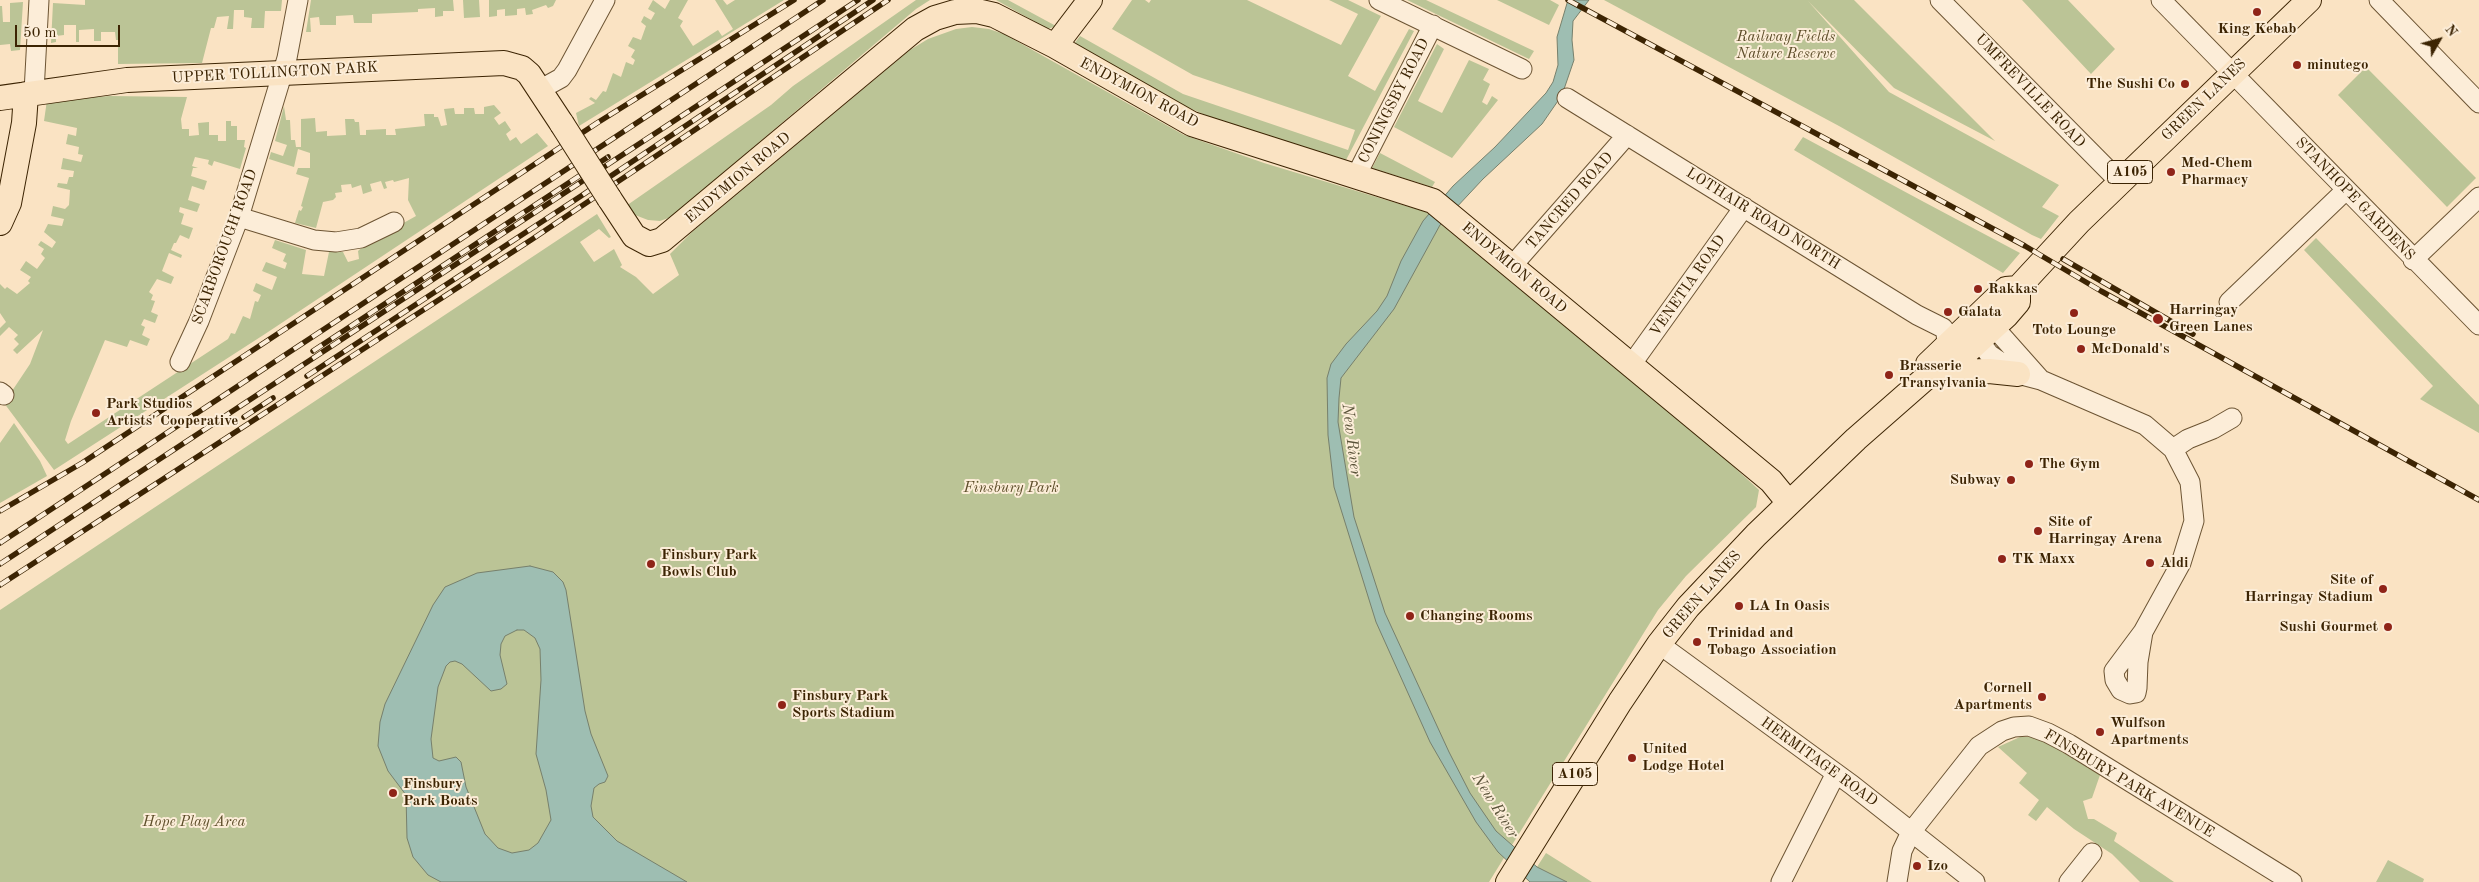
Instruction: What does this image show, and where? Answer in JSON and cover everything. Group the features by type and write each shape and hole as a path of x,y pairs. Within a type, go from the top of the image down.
{"main road":[{"path":"1055,46 1090,0"},
{"name":"GREEN LANES","path":"1508,882 1659,644 1688,607 1789,503 1937,373 1981,327 2006,289 2018,288 2120,182 2308,0"},
{"name":"ENDYMION ROAD","path":"541,89 626,226 634,236 649,244 662,240 674,232 914,29 935,18 955,12 977,11 994,15 1055,46 1192,124 1423,197 1434,203 1771,481 1789,503"},
{"name":"UPPER TOLLINGTON PARK","path":"0,98 127,80 504,63 522,68 541,89"},
{"path":"0,223 9,202 30,93"},
{"name":"GREEN LANES","path":"1937,373 1928,364 1947,347 1981,327"},
{"path":"1937,373 1989,372 2018,374"}],"street":[{"path":"30,93 39,0"},
{"name":"SCARBOROUGH ROAD","path":"180,362 199,321 239,217 287,58 298,0"},
{"path":"541,89 561,78 567,70 605,0"},
{"path":"1380,0 1522,69"},
{"name":"UMFREVILLE ROAD","path":"1940,0 2120,182"},
{"name":"STANHOPE GARDENS","path":"2161,0 2232,74 2248,86 2413,260 2479,325"},
{"path":"2379,0 2479,102"},
{"name":"CONINGSBY ROAD","path":"1356,176 1433,25"},
{"name":"LOTHAIR ROAD NORTH","path":"1567,98 1917,315 1944,328 1947,347"},
{"name":"TANCRED ROAD","path":"1512,266 1627,135"},
{"path":"2229,302 2346,190"},
{"path":"2413,260 2479,197"},
{"name":"VENETIA ROAD","path":"1631,365 1744,207"},
{"path":"239,217 314,240 336,242 362,238 394,222"},
{"path":"1981,327 1996,360 2018,374 2041,380 2145,425 2173,449 2190,482 2194,506 2194,521 2181,564 2143,632"},
{"path":"1981,327 2041,380"},
{"path":"2173,449 2188,439 2213,429 2232,418"},
{"name":"HERMITAGE ROAD","path":"1659,644 1836,773 1975,882"},
{"name":"FINSBURY PARK AVENUE","path":"1897,882 1902,851 1911,832 1979,746 2002,731 2014,727 2029,726 2069,744 2292,882"},
{"path":"1781,882 1836,773"},
{"path":"2069,882 2092,853"}],"green space":[{"path":"85,0 282,0 281,11 265,11 264,28 251,28 252,18 244,17 244,10 234,10 233,29 227,29 229,16 217,17 214,28 211,28 202,63 118,64 118,40 116,40 115,32 101,32 101,41 94,41 94,29 79,30 79,42 76,42 76,25 64,25 64,35 56,36 56,42 51,43 53,3 85,5"},
{"path":"311,0 453,0 454,11 443,11 443,16 435,17 435,8 418,9 418,12 372,14 372,23 354,23 353,15 336,16 336,25 320,25 319,17 310,18 311,32 306,32"},
{"path":"463,0 479,0 480,17 464,18"},
{"path":"489,0 556,0 553,6 548,8 546,5 532,10 533,14 526,15 525,8 517,9 517,15 505,16 505,9 497,10 497,16 489,17"},
{"path":"653,0 665,9 670,0 688,0 678,18 683,21 680,26 693,46 718,30 722,36 733,29 715,0 723,0 727,5 735,0 784,0 579,126 576,113 595,103 589,99 591,97 596,100 603,91 606,92 613,73 621,77 626,62 633,65 635,60 631,57 635,50 628,46 633,37 641,40 646,26 641,22 644,16 651,20 655,13 648,9"},
{"path":"916,0 930,0 916,9 671,217 660,221 648,220 635,215 626,206 771,105 793,86"},
{"path":"996,0 1008,0 1056,26 1048,29"},
{"path":"1132,0 1145,0 1149,3 1151,0 1247,0 1341,45 1358,14 1329,0 1348,0 1381,16 1348,76 1375,91 1409,29 1414,31 1346,160 1210,117 1178,103 1074,44 1080,36 1183,94 1348,150 1355,130 1193,75 1112,29"},
{"path":"1407,0 1426,0 1534,51 1529,59"},
{"path":"1497,0 1550,0 1559,5 1549,25"},
{"name":"Railway Fields Nature Reserve","path":"1604,0 1854,0 1995,141 1894,88 1808,1 1889,92 2059,185 2042,207 2059,216 2041,239 2032,235 1839,126"},
{"path":"2022,0 2068,0 2115,49 2091,74"},
{"path":"23,2 20,50 11,51 10,44 0,45 0,6 2,6 3,22 10,22 10,3"},
{"name":"Finsbury Park","path":"972,27 989,29 1004,34 1184,135 1264,163 1426,212 1720,454 1759,490 1756,507 1686,576 1658,610 1489,882 0,882 0,610 597,214 611,237 609,238 599,229 580,242 594,262 614,249 622,265 620,267 636,277 653,294 679,275 670,254 692,232 910,50 928,39 956,29"},
{"path":"1437,44 1444,49 1418,101 1442,113 1469,60 1489,69 1483,80 1490,84 1482,102 1487,105 1492,96 1498,100 1452,158 1394,127"},
{"path":"2366,67 2476,178 2447,207 2338,95"},
{"path":"110,96 187,97 181,119 182,129 189,129 189,136 199,135 198,123 209,122 209,135 218,135 218,141 226,141 226,121 231,121 231,126 237,126 237,140 245,140 244,147 246,148 240,169 214,161 212,166 208,164 209,160 195,157 192,166 198,168 193,168 191,176 207,181 204,190 192,186 188,200 200,204 197,212 180,207 179,212 184,214 181,224 193,228 189,239 180,235 171,250 182,255 181,258 169,253 162,271 174,277 171,284 157,279 149,292 153,295 151,300 155,301 151,312 158,315 155,323 144,319 141,325 145,327 142,335 150,339 147,346 130,340 127,347 105,340 71,421 65,440 68,444 228,339 231,333 235,334 243,316 250,319 255,301 258,302 261,295 253,291 256,283 272,290 277,277 262,271 266,262 285,269 287,263 283,261 286,254 272,248 275,240 306,250 302,274 324,276 329,252 343,252 348,262 359,259 358,251 366,244 416,216 408,200 409,178 385,182 387,188 384,189 381,181 370,184 372,191 363,194 361,185 352,188 351,184 341,185 342,192 335,193 336,197 333,200 323,202 316,228 295,223 299,210 301,211 303,207 301,206 309,178 296,174 298,168 310,168 310,153 298,149 294,167 269,159 271,152 283,156 287,145 275,141 284,106 286,120 290,120 291,140 295,140 296,147 301,147 301,119 315,118 316,132 327,131 327,136 346,135 345,119 354,119 355,122 359,122 360,135 366,135 366,130 386,129 386,135 396,135 395,129 425,126 424,114 434,114 434,117 438,117 441,126 447,125 444,109 454,108 455,114 464,114 464,108 474,108 475,114 484,114 484,107 494,105 501,113 494,118 499,125 505,121 511,130 506,134 510,141 516,137 521,144 537,133 548,146 265,334 54,470 4,403 30,364 43,330 17,354 13,350 19,344 14,339 18,335 9,327 0,336 0,328 6,322 0,313 0,284 5,289 7,287 17,294 30,283 28,281 31,277 20,270 26,261 37,269 45,258 41,254 44,249 38,245 41,241 52,248 56,242 44,232 48,224 62,226 64,219 51,216 53,206 65,209 69,205 70,190 57,187 58,183 67,184 69,177 73,177 74,171 61,169 63,158 81,162 83,155 78,154 79,147 66,144 68,134 76,136 77,128 44,121 47,100"},
{"path":"1803,137 2020,253 2003,273 1794,150"},
{"path":"1380,153 1435,182 1432,187 1372,168"},
{"path":"2316,238 2479,405 2479,433 2420,399 2433,386 2304,250"},
{"path":"14,423 40,461 47,476 0,503 0,443"},
{"path":"2020,737 2030,737 2048,743 2100,775 2092,798 2083,801 2088,819 2094,819 2117,833 2114,841 2174,882 2140,882 2112,854 2074,829 2047,807 2036,821 2028,815 2039,800 2019,783 2027,773 1998,747"},
{"path":"1546,853 1592,882 1567,882 1537,867"},
{"path":"2388,860 2424,879 2423,882 2376,882"}],"shaded area":[{"path":"1568,0 1589,0 1573,21 1574,60 1562,95 1542,124 1483,179 1440,225 1394,309 1341,378 1339,398 1338,422 1354,517 1385,613 1449,752 1470,793 1496,831 1537,867 1567,882 1530,882 1498,852 1476,822 1430,742 1376,622 1334,487 1328,435 1327,378 1331,364 1346,344 1377,311 1387,296 1401,261 1423,221 1453,186 1495,147 1546,93 1553,82 1558,65 1557,37"},
{"path":"530,566 553,572 563,582 566,590 585,711 591,734 608,776 605,782 594,788 591,806 593,817 617,841 687,882 441,882 428,875 413,857 407,838 406,795 388,771 378,746 380,722 385,704 433,605 445,587 477,573","holes":["517,630 524,630 535,638 540,649 541,680 536,754 546,790 551,820 538,843 529,850 512,853 498,848 485,834 466,787 461,762 456,757 439,761 433,758 431,739 438,687 446,666 450,662 455,661 462,664 491,691 501,689 507,684 500,655 501,644 505,636"]}],"railway":[{"path":"0,511 82,463 597,123 794,0"},
{"path":"0,543 823,0"},
{"path":"0,564 858,0"},
{"path":"307,376 581,196 873,0"},
{"path":"0,585 531,240 888,0"},
{"path":"1568,0 2025,246 2101,291 2479,500"},
{"path":"313,351 608,157"},
{"path":"2063,259 2193,334"},
{"path":"244,417 273,398"}],"place":[{"name":"King Kebab","path":"2257,12"},
{"name":"minutego","path":"2297,65"},
{"name":"The Sushi Co","path":"2185,84"},
{"name":"Med-Chem Pharmacy","path":"2171,172"},
{"name":"Rakkas","path":"1978,289"},
{"name":"Galata","path":"1948,312"},
{"name":"Toto Lounge","path":"2074,313"},
{"name":"Harringay Green Lanes","path":"2158,319"},
{"name":"McDonald's","path":"2081,349"},
{"name":"Brasserie Transylvania","path":"1889,375"},
{"name":"Park Studios Artists' Cooperative","path":"96,413"},
{"name":"The Gym","path":"2029,464"},
{"name":"Subway","path":"2011,480"},
{"name":"Site of Harringay Arena","path":"2038,531"},
{"name":"TK Maxx","path":"2002,559"},
{"name":"Aldi","path":"2150,563"},
{"name":"Finsbury Park Bowls Club","path":"651,564"},
{"name":"Site of Harringay Stadium","path":"2383,589"},
{"name":"LA In Oasis","path":"1739,606"},
{"name":"Changing Rooms","path":"1410,616"},
{"name":"Sushi Gourmet","path":"2388,627"},
{"name":"Trinidad and Tobago Association","path":"1697,642"},
{"name":"Cornell Apartments","path":"2042,697"},
{"name":"Finsbury Park Sports Stadium","path":"782,705"},
{"name":"Wulfson Apartments","path":"2100,732"},
{"name":"United Lodge Hotel","path":"1632,758"},
{"name":"Finsbury Park Boats","path":"393,793"},
{"name":"Izo","path":"1917,866"}],"water label":[{"name":"New River","path":"1351,440"},
{"name":"New River","path":"1495,806"}],"park label":[{"name":"Hope Play Area","path":"194,822"}]}
